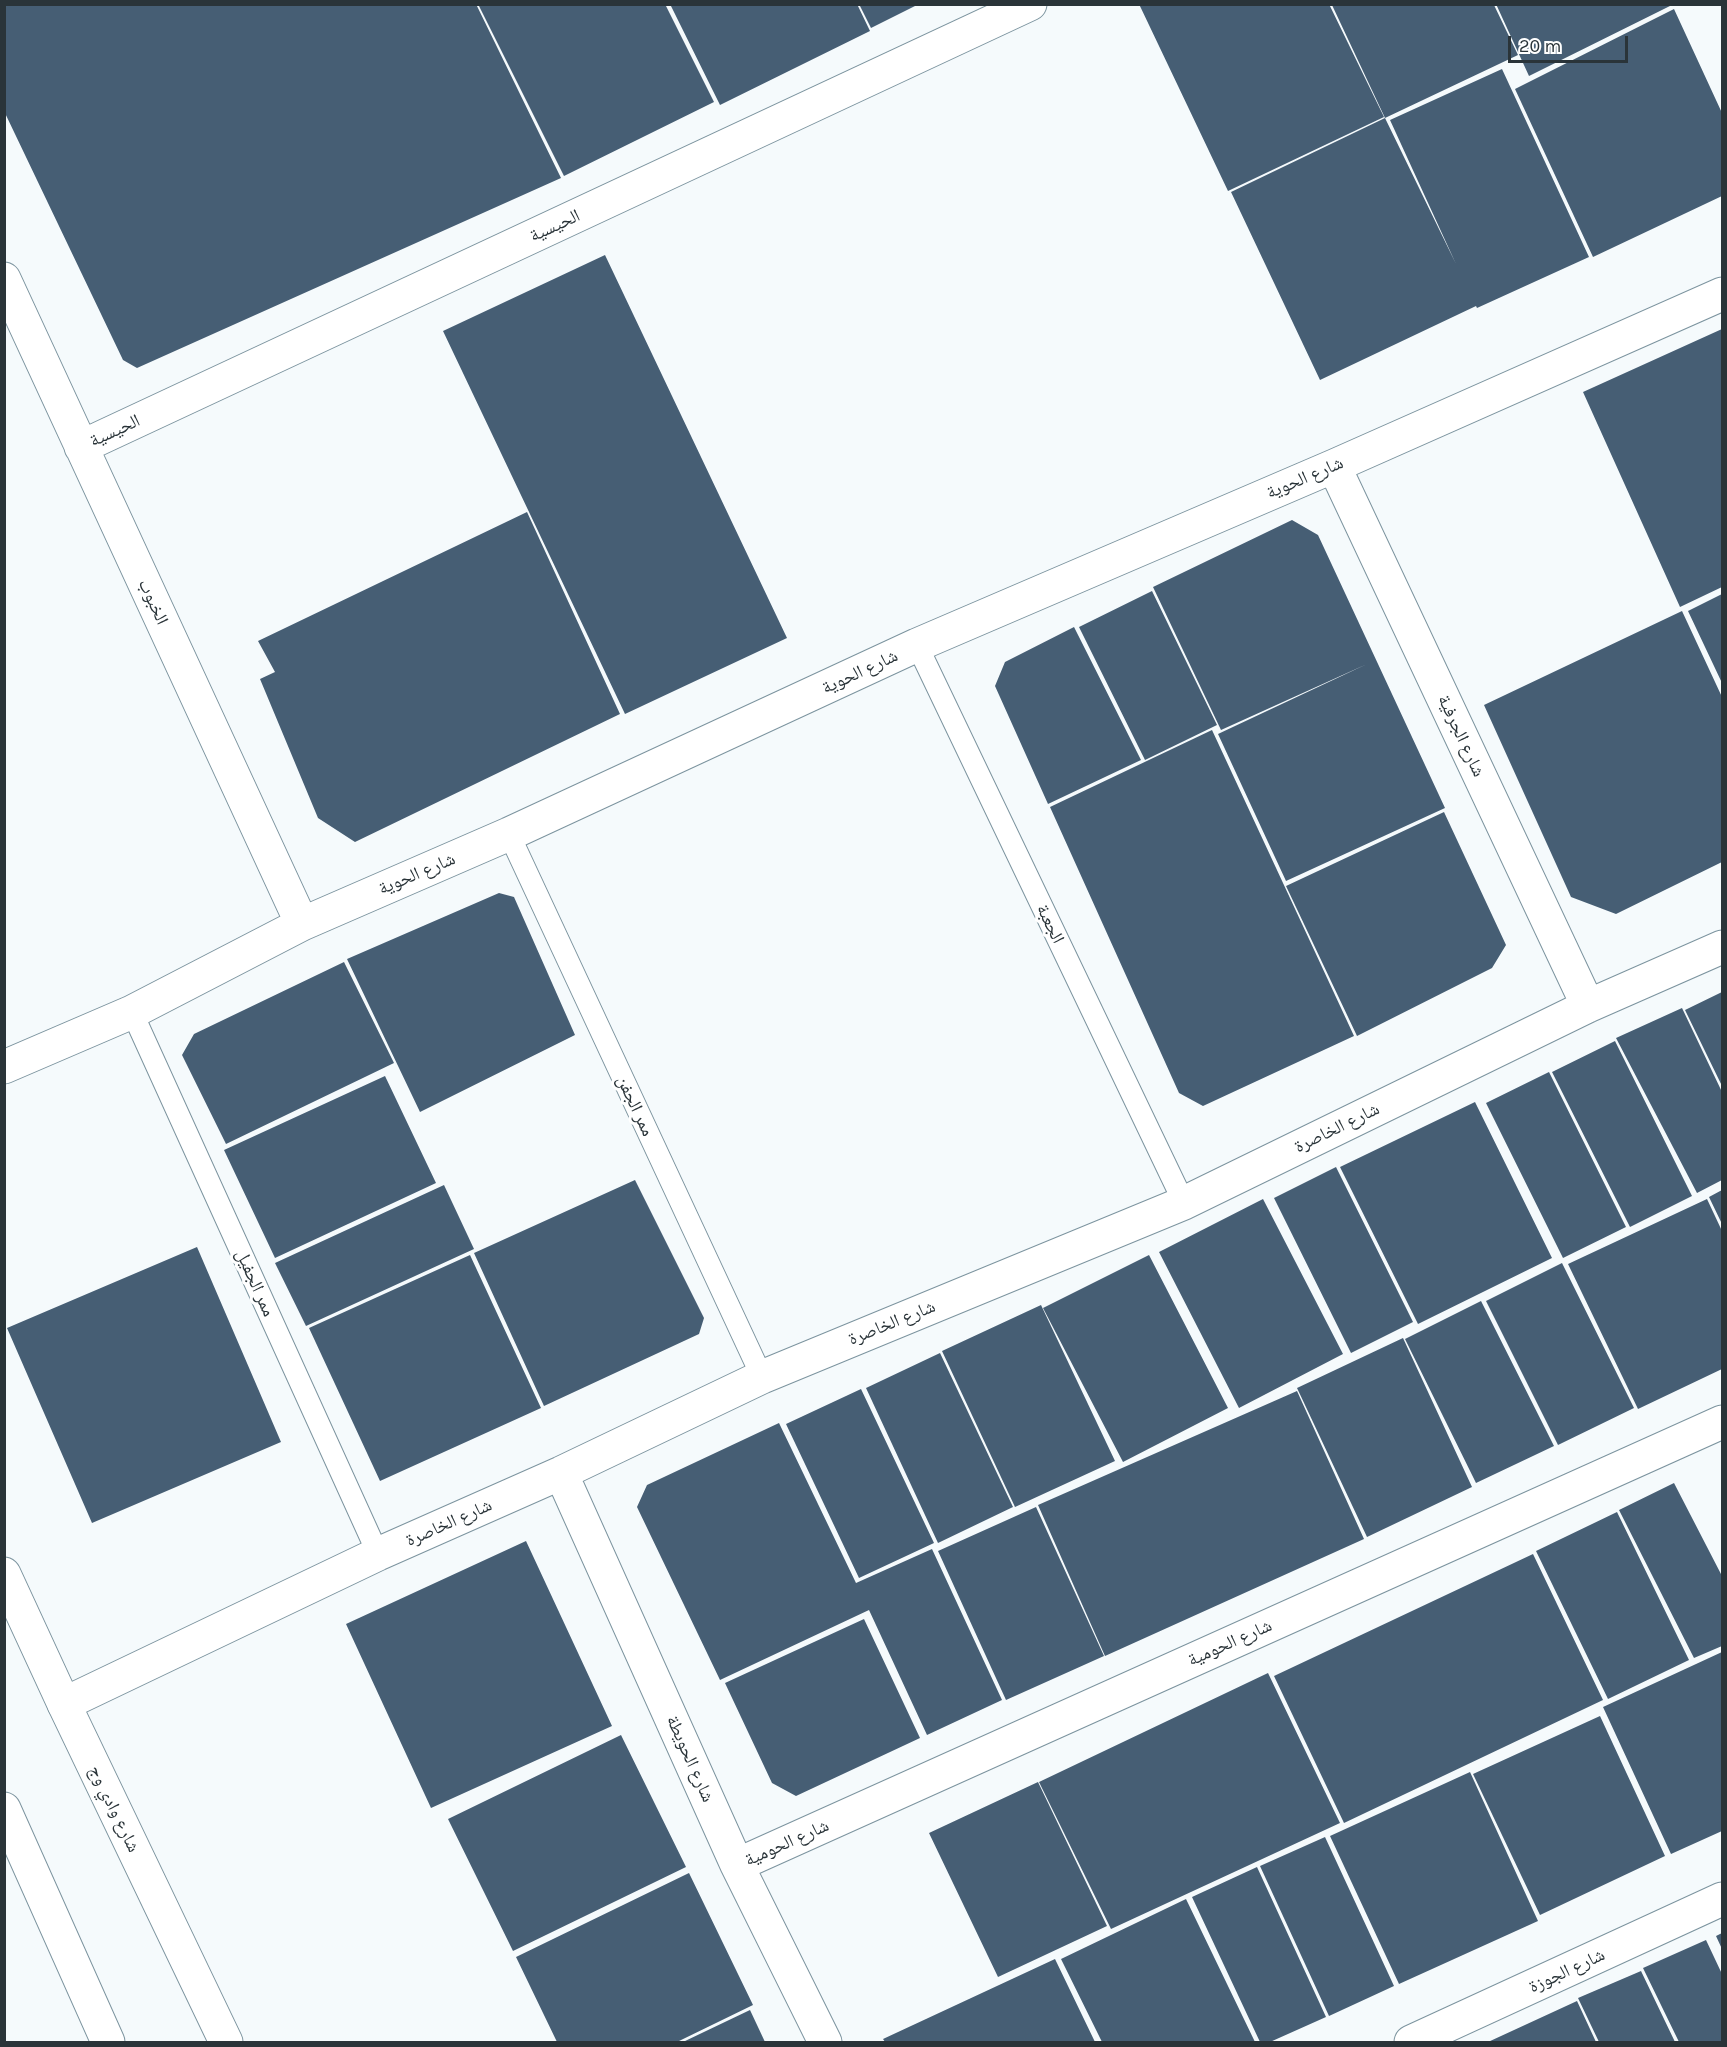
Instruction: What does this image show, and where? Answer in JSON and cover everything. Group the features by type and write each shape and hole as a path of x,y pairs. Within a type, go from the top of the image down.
{"street":[{"name":"الحيسية","path":"81,447 1030,4"},
{"name":"الخبوب","path":"4,279 302,924"},
{"name":"شارع الحوية","path":"4,1067 132,1012 302,924 509,834 917,645 1722,294"},
{"name":"شارع الجرفية","path":"1334,465 1588,1006"},
{"name":"شارع الخاصرة","path":"64,1704 378,1554 561,1473 762,1377 1184,1203 1588,1006 1722,947"},
{"name":"شارع الحومية","path":"737,1865 1722,1422"},
{"name":"شارع الحويطة","path":"561,1473 737,1865 825,2043"},
{"name":"شارع وادي وج","path":"4,1574 226,2043"},
{"path":"4,1809 108,2043"},
{"name":"شارع الجوزة","path":"1411,2043 1722,1899"}],"lane":[{"name":"الجعبة","path":"917,645 1184,1203"},
{"name":"ممر الجفن","path":"509,834 762,1377"},
{"name":"ممر الجفيل","path":"132,1012 378,1554"}],"building":[{"path":"4,4 476,4 561,178 137,368 123,360 4,111"},
{"path":"478,4 665,4 714,102 564,176"},
{"path":"670,4 857,4 870,31 720,105"},
{"path":"859,4 919,4 871,28"},
{"path":"1139,4 1329,4 1384,117 1228,191"},
{"path":"1496,4 1674,4 1529,76"},
{"path":"1332,5 1494,5 1518,55 1385,118"},
{"path":"1674,9 1722,113 1722,196 1593,257 1515,89"},
{"path":"1502,69 1589,257 1477,308 1476,306 1320,380 1231,192 1385,118 1456,264 1390,120"},
{"path":"605,255 787,638 625,714 443,331"},
{"path":"1722,329 1722,587 1680,607 1583,392"},
{"path":"527,512 620,714 355,842 318,818 260,679 275,672 258,641"},
{"path":"1292,520 1318,535 1445,808 1286,881 1218,734 1367,664 1221,730 1153,587"},
{"path":"1152,591 1217,725 1145,760 1079,627"},
{"path":"1722,594 1722,683 1688,611"},
{"path":"1682,611 1722,697 1722,862 1616,914 1571,897 1484,705"},
{"path":"1074,627 1141,760 1048,804 995,686 1005,662"},
{"path":"1212,730 1354,1036 1203,1106 1179,1093 1050,807"},
{"path":"1444,812 1506,945 1492,968 1357,1036 1286,886"},
{"path":"499,893 514,897 575,1035 420,1112 347,959"},
{"path":"344,962 394,1063 226,1144 182,1055 194,1034"},
{"path":"1722,992 1722,1086 1685,1010"},
{"path":"1682,1008 1722,1092 1722,1180 1697,1193 1616,1038"},
{"path":"1615,1041 1692,1196 1630,1227 1552,1072"},
{"path":"1549,1072 1626,1227 1563,1258 1486,1103"},
{"path":"385,1076 436,1183 275,1258 224,1150"},
{"path":"1475,1102 1552,1258 1418,1324 1340,1167"},
{"path":"1336,1167 1413,1322 1351,1353 1274,1198"},
{"path":"635,1180 704,1318 699,1334 544,1406 474,1253"},
{"path":"444,1185 474,1249 306,1326 275,1263"},
{"path":"1722,1190 1722,1224 1709,1197"},
{"path":"1263,1199 1343,1354 1239,1408 1159,1252"},
{"path":"1707,1199 1722,1231 1722,1369 1638,1409 1568,1264"},
{"path":"197,1247 281,1442 92,1523 7,1328"},
{"path":"470,1255 541,1408 380,1481 309,1328"},
{"path":"1149,1255 1228,1408 1123,1462 1043,1308"},
{"path":"1562,1263 1634,1408 1558,1445 1486,1301"},
{"path":"1481,1301 1554,1446 1476,1483 1405,1339"},
{"path":"1041,1305 1115,1461 1015,1507 942,1351"},
{"path":"1403,1338 1472,1487 1367,1537 1297,1388"},
{"path":"940,1353 1013,1507 938,1543 866,1388"},
{"path":"861,1389 934,1543 859,1578 786,1424"},
{"path":"1297,1391 1364,1539 1105,1656 1038,1505"},
{"path":"779,1423 856,1583 932,1549 1002,1700 927,1735 869,1610 720,1680 637,1507 647,1485"},
{"path":"1674,1483 1722,1576 1722,1646 1694,1658 1619,1510"},
{"path":"1036,1507 1104,1656 1006,1700 938,1551"},
{"path":"1617,1512 1689,1660 1608,1699 1536,1551"},
{"path":"526,1541 612,1726 431,1808 346,1624"},
{"path":"1533,1554 1603,1700 1344,1823 1274,1676"},
{"path":"864,1619 920,1738 796,1796 772,1783 725,1683"},
{"path":"1722,1652 1722,1831 1671,1854 1603,1707"},
{"path":"1268,1673 1340,1823 1111,1929 1039,1782"},
{"path":"1600,1716 1665,1856 1540,1915 1473,1774"},
{"path":"621,1735 686,1867 513,1951 448,1819"},
{"path":"1470,1772 1538,1921 1399,1984 1330,1836"},
{"path":"1038,1782 1107,1926 998,1977 929,1833"},
{"path":"1325,1837 1394,1986 1329,2016 1260,1866"},
{"path":"1257,1867 1326,2017 1270,2042 1260,2042 1192,1897"},
{"path":"689,1873 753,2005 677,2042 557,2042 516,1957"},
{"path":"1186,1899 1255,2042 1102,2042 1061,1959"},
{"path":"1722,1933 1722,1949 1716,1936"},
{"path":"1706,1940 1722,1974 1722,2042 1679,2042 1643,1968"},
{"path":"1055,1959 1095,2042 885,2042 883,2039"},
{"path":"1641,1971 1675,2042 1599,2042 1578,1998"},
{"path":"1577,2001 1596,2042 1488,2042"},
{"path":"750,2010 765,2042 683,2042"}]}
